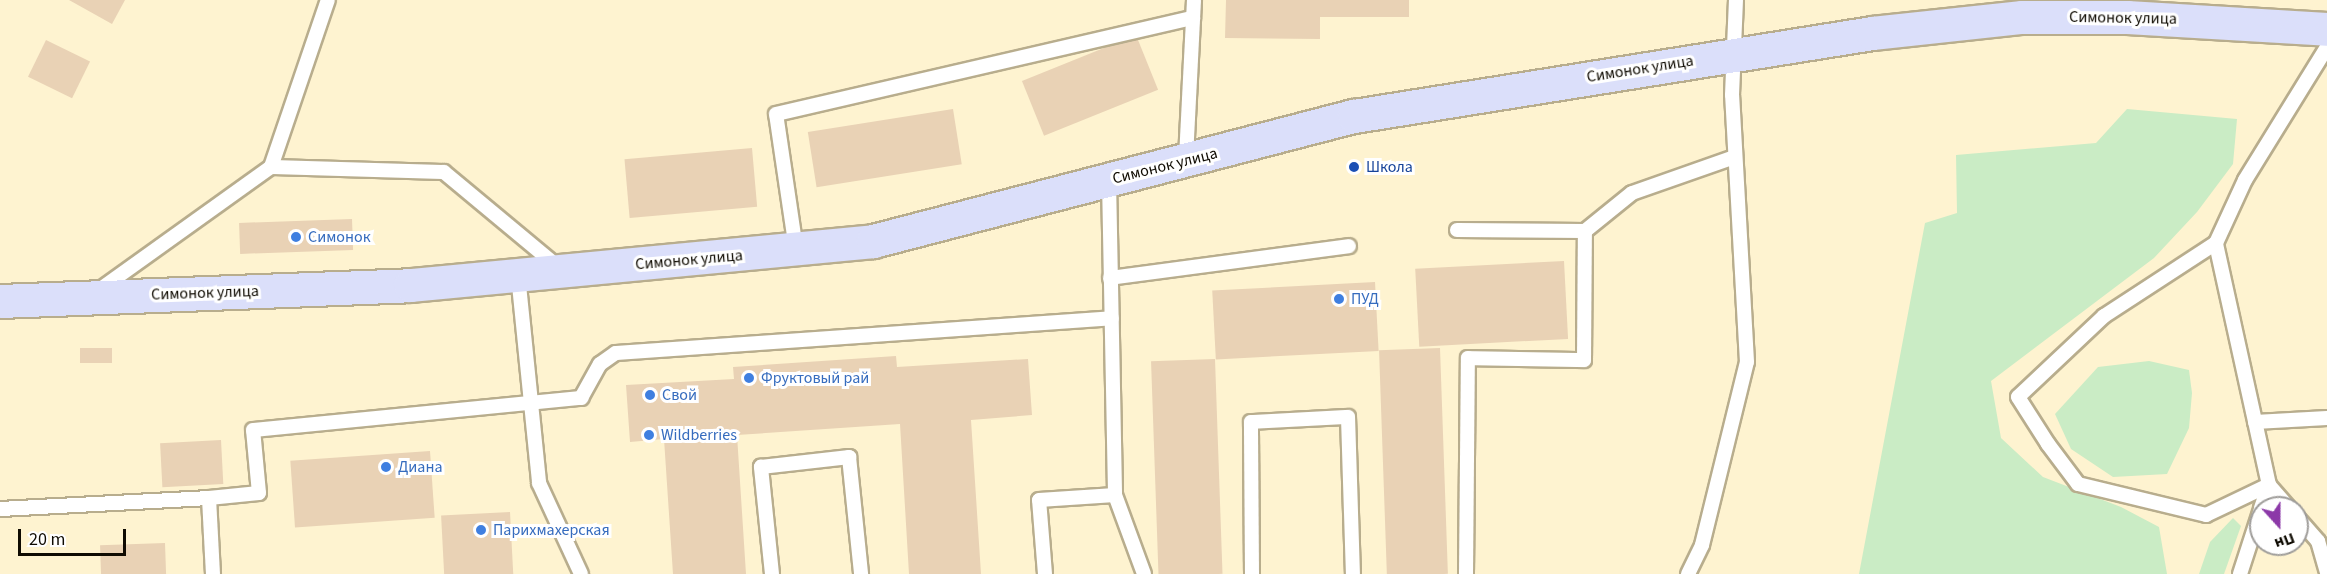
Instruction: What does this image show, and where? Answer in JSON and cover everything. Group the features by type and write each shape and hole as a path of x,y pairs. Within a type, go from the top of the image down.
{"street":[{"name":"Симонок улица","path":"0,301 410,285 873,242 1354,116 1872,33 2022,17 2150,18 2327,29"}],"lane":[{"path":"89,297 270,167 328,0"},
{"path":"1186,160 1194,0"},
{"path":"1688,574 1702,545 1747,362 1732,95 1736,0"},
{"path":"796,249 776,114 1193,18"},
{"path":"2269,485 2206,515 2078,484 2018,398 2104,316 2216,243 2245,180 2327,47"},
{"path":"1457,230 1585,231 1632,194 1735,157"},
{"path":"270,167 444,172 563,271"},
{"path":"1108,180 1115,495 1144,574"},
{"path":"1466,574 1468,358 1584,360 1585,231"},
{"path":"2216,243 2269,485 2279,496"},
{"path":"1110,278 1349,246"},
{"path":"518,275 539,483 581,574"},
{"path":"0,509 209,498 259,493 253,430 581,398 600,364 616,354 1112,318"},
{"path":"1252,574 1251,422 1348,417 1353,574"},
{"path":"2254,422 2327,418"},
{"path":"772,574 761,467 849,458 861,574"},
{"path":"2265,496 2269,485"},
{"path":"1045,574 1039,500 1115,495"},
{"path":"209,498 213,574"},
{"path":"2309,531 2318,541 2327,573"},
{"path":"2240,574 2249,546"}],"green space":[{"path":"2127,109 2237,119 2233,164 2197,212 2154,258 1991,381 2001,438 2043,477 2121,507 2159,527 2167,574 1859,574 1925,223 1957,213 1956,155 2096,143"},
{"path":"2149,361 2189,370 2192,393 2189,428 2167,474 2113,477 2071,449 2055,414 2098,367"},
{"path":"2233,518 2241,526 2224,574 2199,574 2210,542"}],"building":[{"path":"69,0 125,0 112,24"},
{"path":"1226,0 1409,0 1409,17 1320,17 1320,39 1225,38"},
{"path":"1136,35 1158,90 1044,136 1022,81"},
{"path":"46,40 90,61 72,98 28,77"},
{"path":"953,109 962,164 817,187 808,132"},
{"path":"752,148 757,207 630,218 624,159"},
{"name":"Симонок","path":"352,219 353,250 240,254 239,223"},
{"path":"1564,261 1568,339 1419,347 1415,269"},
{"path":"1375,282 1379,351 1216,359 1212,291"},
{"path":"80,348 112,348 112,363 80,363"},
{"path":"1440,348 1448,574 1387,574 1379,350"},
{"path":"896,356 897,367 1028,359 1032,415 971,420 981,574 909,574 900,424 737,435 746,574 673,574 664,439 630,442 626,385 734,379 733,367"},
{"path":"1215,359 1223,574 1158,574 1151,361"},
{"path":"221,440 223,484 162,487 160,443"},
{"path":"430,451 435,518 295,528 290,461"},
{"path":"510,512 513,574 444,574 441,516"},
{"path":"165,543 166,574 101,574 100,545"}],"place":[{"name":"Школа","path":"1354,167"},
{"name":"Симонок","path":"296,237"},
{"name":"ПУД","path":"1339,299"},
{"name":"Фруктовый рай","path":"749,378"},
{"name":"Свой","path":"650,395"},
{"name":"Wildberries","path":"649,435"},
{"name":"Диана","path":"386,467"},
{"name":"Парихмахерская","path":"481,530"}]}
